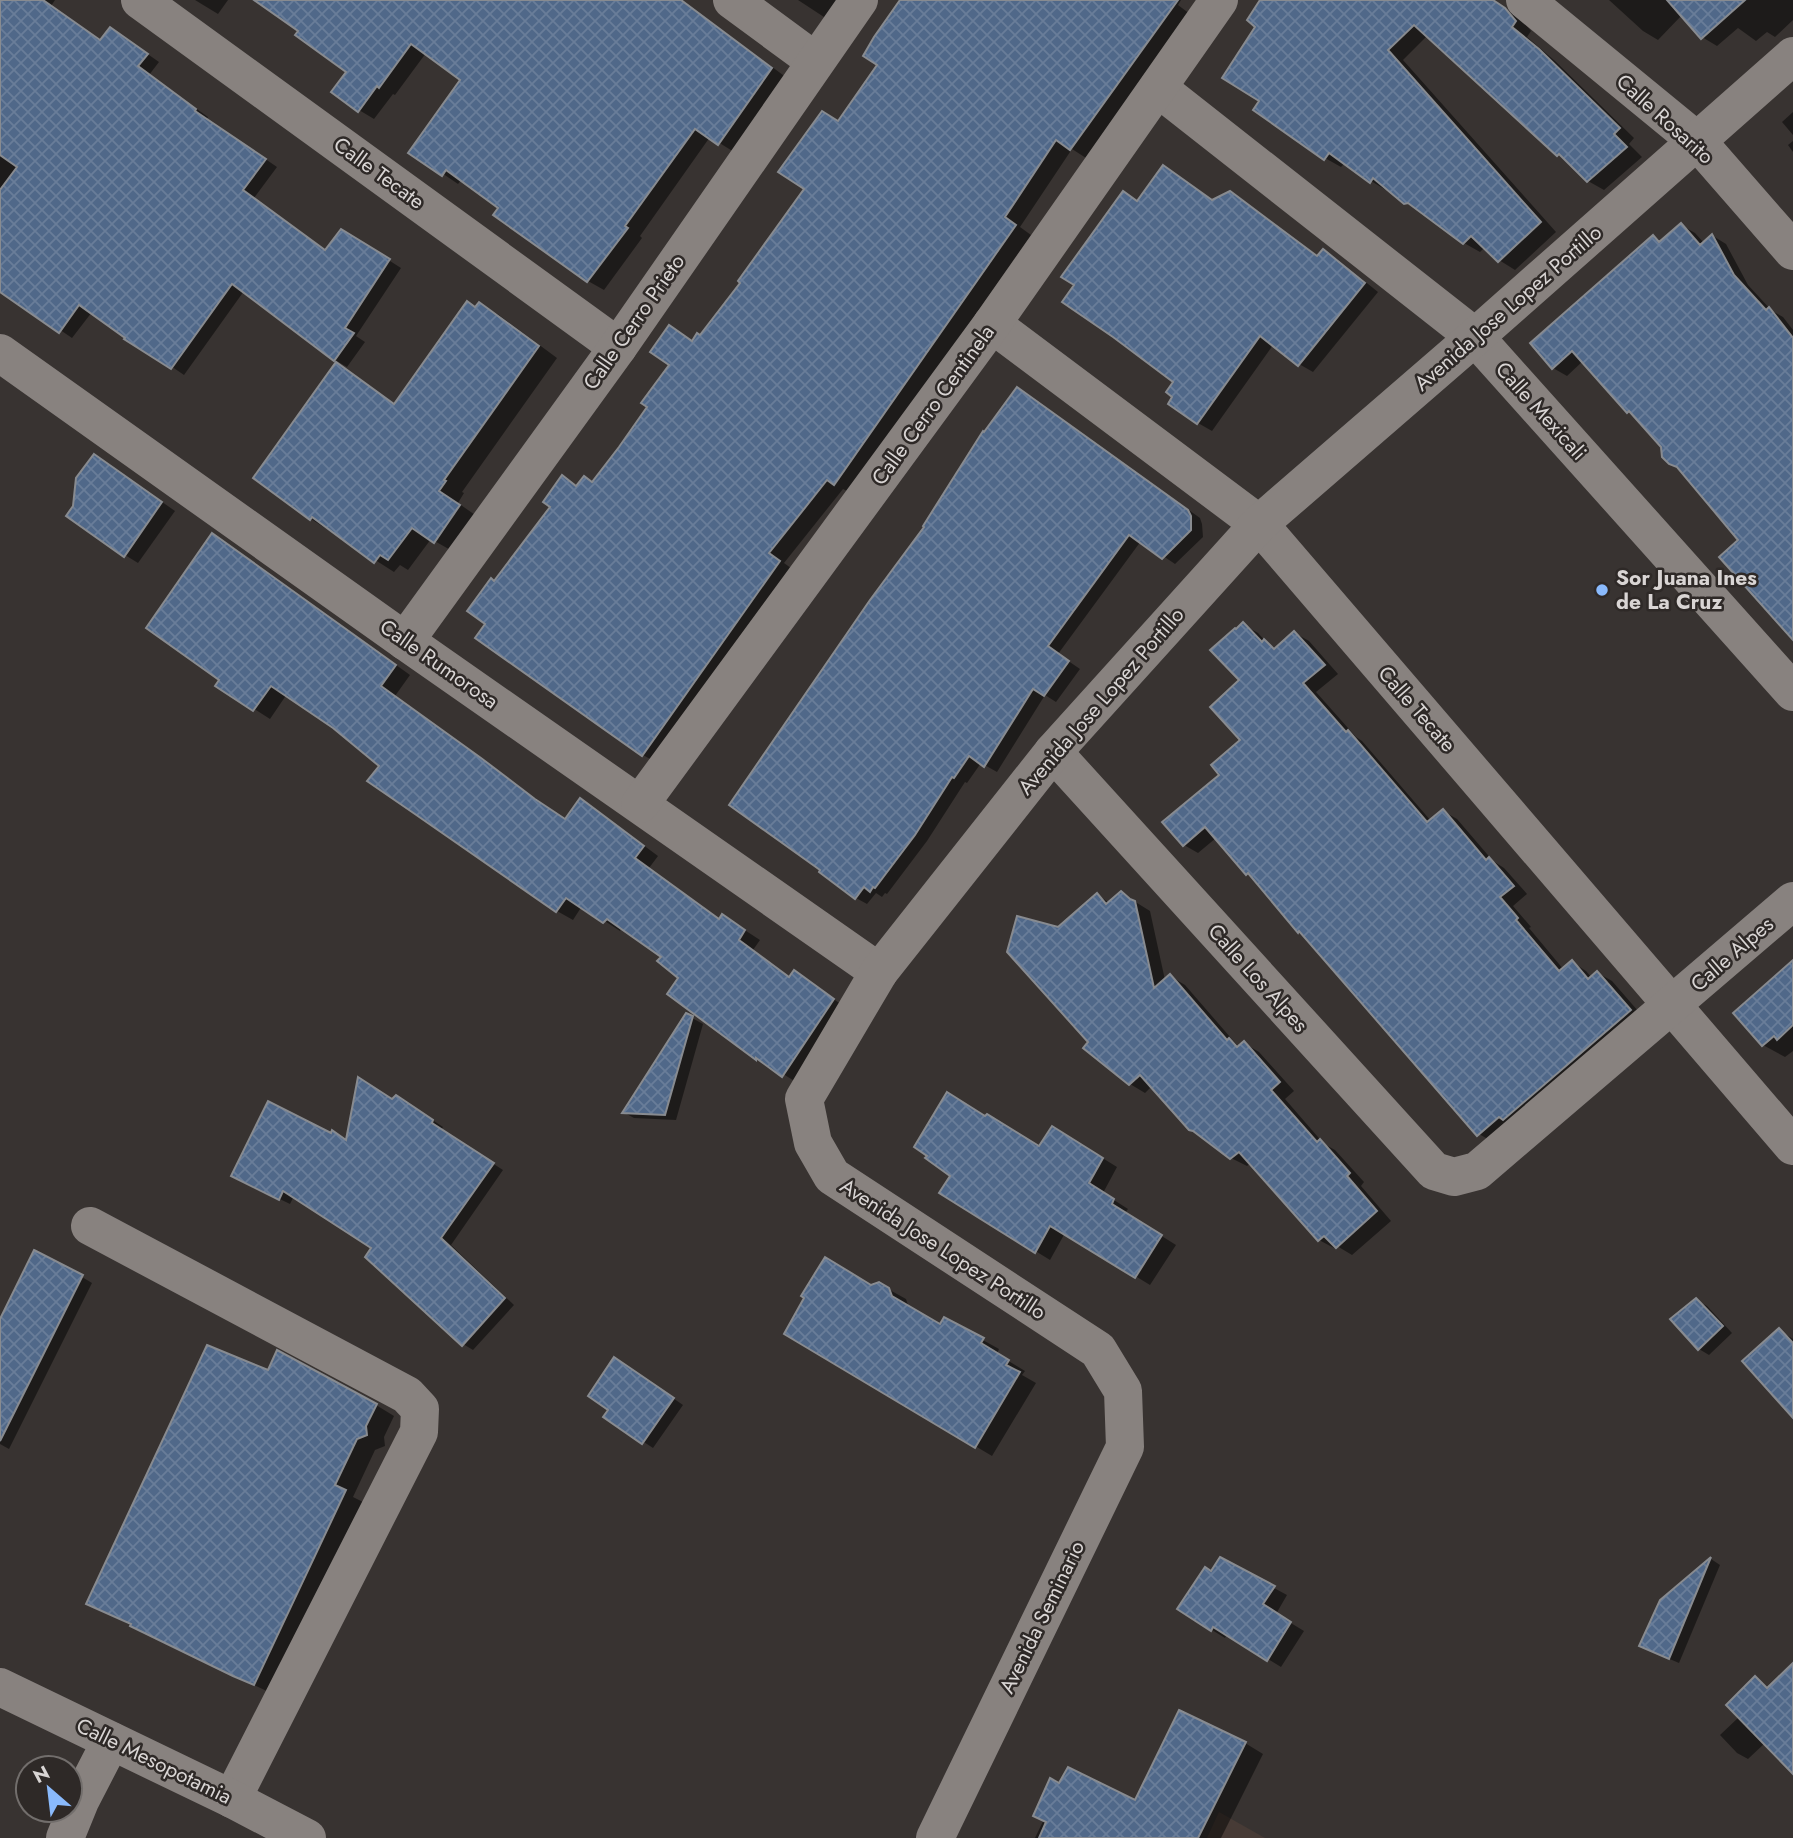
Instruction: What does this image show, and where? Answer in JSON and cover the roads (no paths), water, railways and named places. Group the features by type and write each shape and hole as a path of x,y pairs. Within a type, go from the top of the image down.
{"street":[{"name":"Calle Tecate","path":"140,0 618,347"},
{"path":"732,0 815,61"},
{"name":"Calle Cerro Prieto","path":"405,640 618,347 859,0"},
{"name":"Calle Cerro Centinela","path":"639,804 992,324 1219,0"},
{"name":"Calle Rosarito","path":"1525,0 1697,141 1793,251"},
{"name":"Avenida Jose Lopez Portillo","path":"1123,1391 1098,1350 832,1176 813,1143 804,1099 880,972 1052,752 1259,524 1793,56"},
{"name":"Calle Mexicali","path":"1157,88 1475,337 1793,692"},
{"name":"Calle Tecate","path":"992,324 1259,524 1793,1146"},
{"name":"Calle Rumorosa","path":"0,353 880,972"},
{"name":"Calle Los Alpes","path":"1052,752 1434,1171 1454,1177 1477,1171"},
{"name":"Calle Alpes","path":"1477,1171 1793,901"},
{"path":"90,1226 407,1395 420,1409 418,1432 232,1798"},
{"name":"Avenida Seminario","path":"935,1838 1125,1447 1123,1391"},
{"name":"Calle Mesopotamia","path":"0,1687 232,1798 307,1838"},
{"path":"65,1838 80,1801 111,1741"}],"place":[{"name":"Sor Juana Ines de La Cruz","path":"1602,590"}]}
